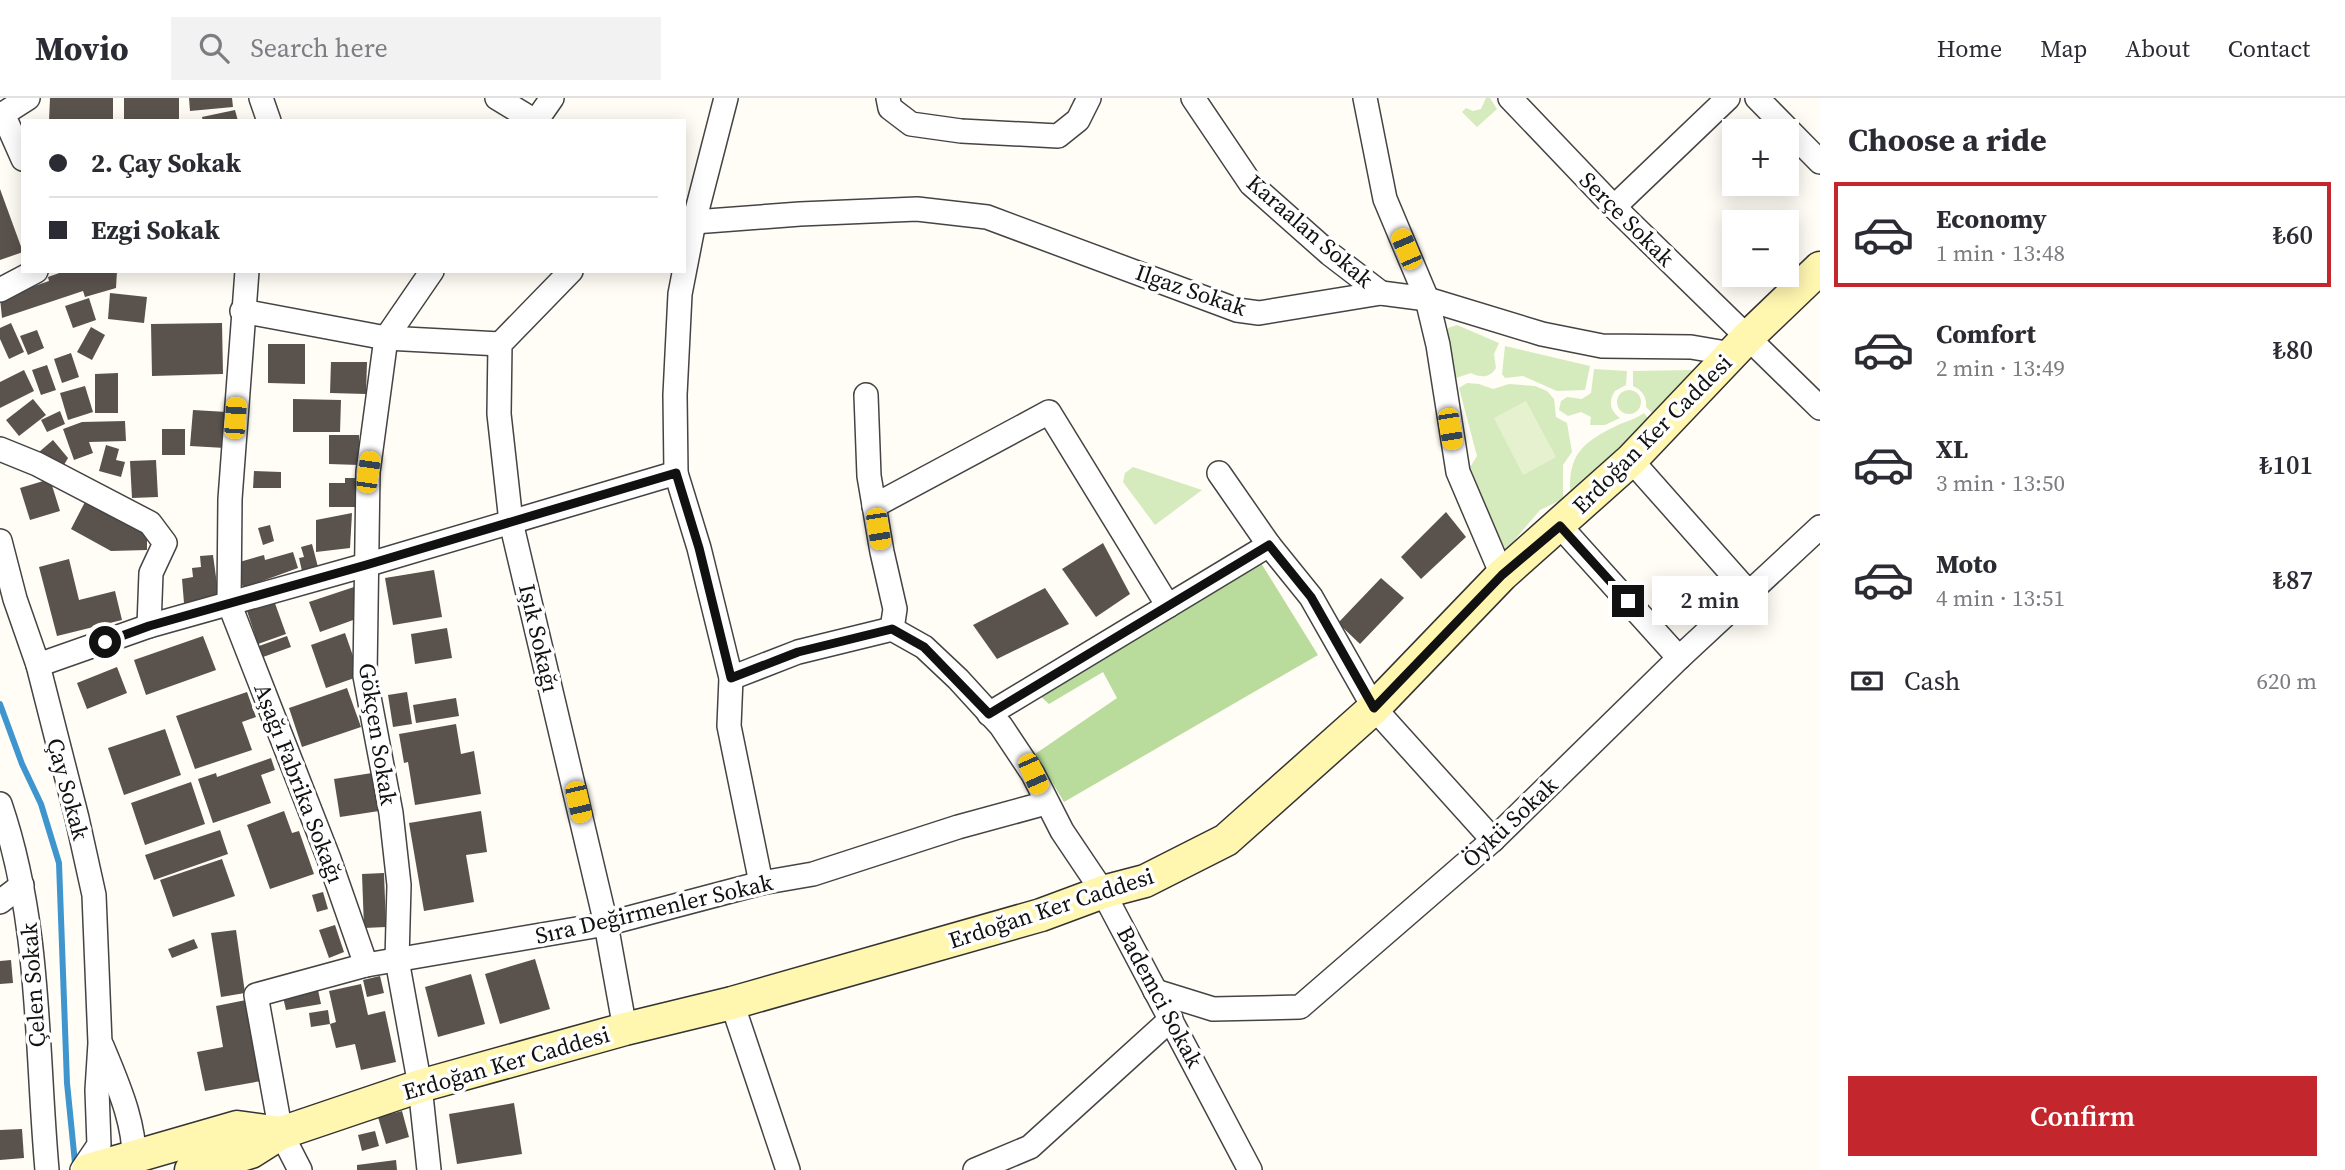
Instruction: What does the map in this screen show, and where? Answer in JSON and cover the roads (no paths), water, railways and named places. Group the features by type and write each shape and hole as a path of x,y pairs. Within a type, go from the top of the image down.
{"main road":[{"name":"Erdoğan Ker Caddesi","path":"191,1170 251,1152 281,1133 421,1086 625,1029 732,1003 1041,915 1103,892 1145,881 1226,840 1374,708 1502,575 1631,460 1740,346 1820,268"},
{"name":"Erdoğan Ker Caddesi","path":"88,1170 134,1163 237,1127 281,1133"}],"street":[{"path":"21,154 2,110 27,98"},
{"path":"261,98 268,119"},
{"path":"497,98 532,119"},
{"path":"536,119 552,98"},
{"path":"686,264 726,98"},
{"path":"888,98 890,108 911,124 961,131 1058,136 1078,120 1089,98"},
{"name":"Karaalan Sokak","path":"1193,98 1251,184 1330,254 1381,293"},
{"path":"1365,98 1385,200 1427,299 1438,345 1458,472 1502,575"},
{"name":"Serçe Sokak","path":"1510,98 1614,207 1740,346 1792,381 1820,408"},
{"path":"1614,207 1728,98"},
{"path":"1757,98 1820,162"},
{"path":"686,186 707,180"},
{"name":"Ilgaz Sokak","path":"694,222 917,209 987,217 1237,310 1259,313 1381,293 1427,299 1542,334 1602,346 1740,346"},
{"path":"0,290 32,273"},
{"path":"229,603 230,499 247,273"},
{"name":"Gökçen Sokak","path":"429,1170 421,1086 397,960 399,885 391,813 365,676 368,472 386,338 431,273"},
{"path":"242,311 386,338 500,344 569,273"},
{"path":"684,273 680,295 675,395 676,473 699,548 731,678 729,726 761,883"},
{"name":"Işık Sokağı","path":"500,344 499,415 511,522 607,924 625,1029"},
{"path":"1792,381 1820,392"},
{"path":"731,678 798,652 892,629 895,609 869,476 866,396"},
{"path":"874,506 1049,412 1168,606"},
{"path":"0,449 37,464 150,523 166,543 151,573 149,626"},
{"path":"1631,460 1749,593"},
{"path":"37,665 149,626 676,473"},
{"path":"1219,473 1269,545 1311,597 1374,708 1493,840"},
{"path":"1560,526 1679,659"},
{"name":"Öykü Sokak","path":"1156,991 1213,1009 1300,1007 1493,840 1679,659 1820,527"},
{"name":"Çay Sokak","path":"0,541 15,599 37,665 94,895 100,1043"},
{"path":"989,714 1269,545"},
{"name":"Aşağı Fabrika Sokağı","path":"229,603 329,859 366,965"},
{"name":"Bademci Sokak","path":"892,629 924,647 989,714 1033,774 1062,831 1103,892 1250,1170"},
{"name":"Sıra Değirmenler Sokak","path":"281,1133 256,995 366,965 607,924 761,883 813,874 958,827 1046,803"},
{"name":"Çelen Sokak","path":"0,804 14,845 35,965 40,1097 47,1170"},
{"path":"0,902 22,885"},
{"path":"732,1003 788,1170"},
{"path":"975,1170 1030,1147 1171,1019"},
{"path":"100,1043 122,1095 134,1163"},
{"path":"82,1170 99,1145 97,1090 100,1043"},
{"path":"281,1133 300,1170"}],"waterway":[{"path":"0,704 22,764 41,804 59,863 67,1083 75,1163"}]}
